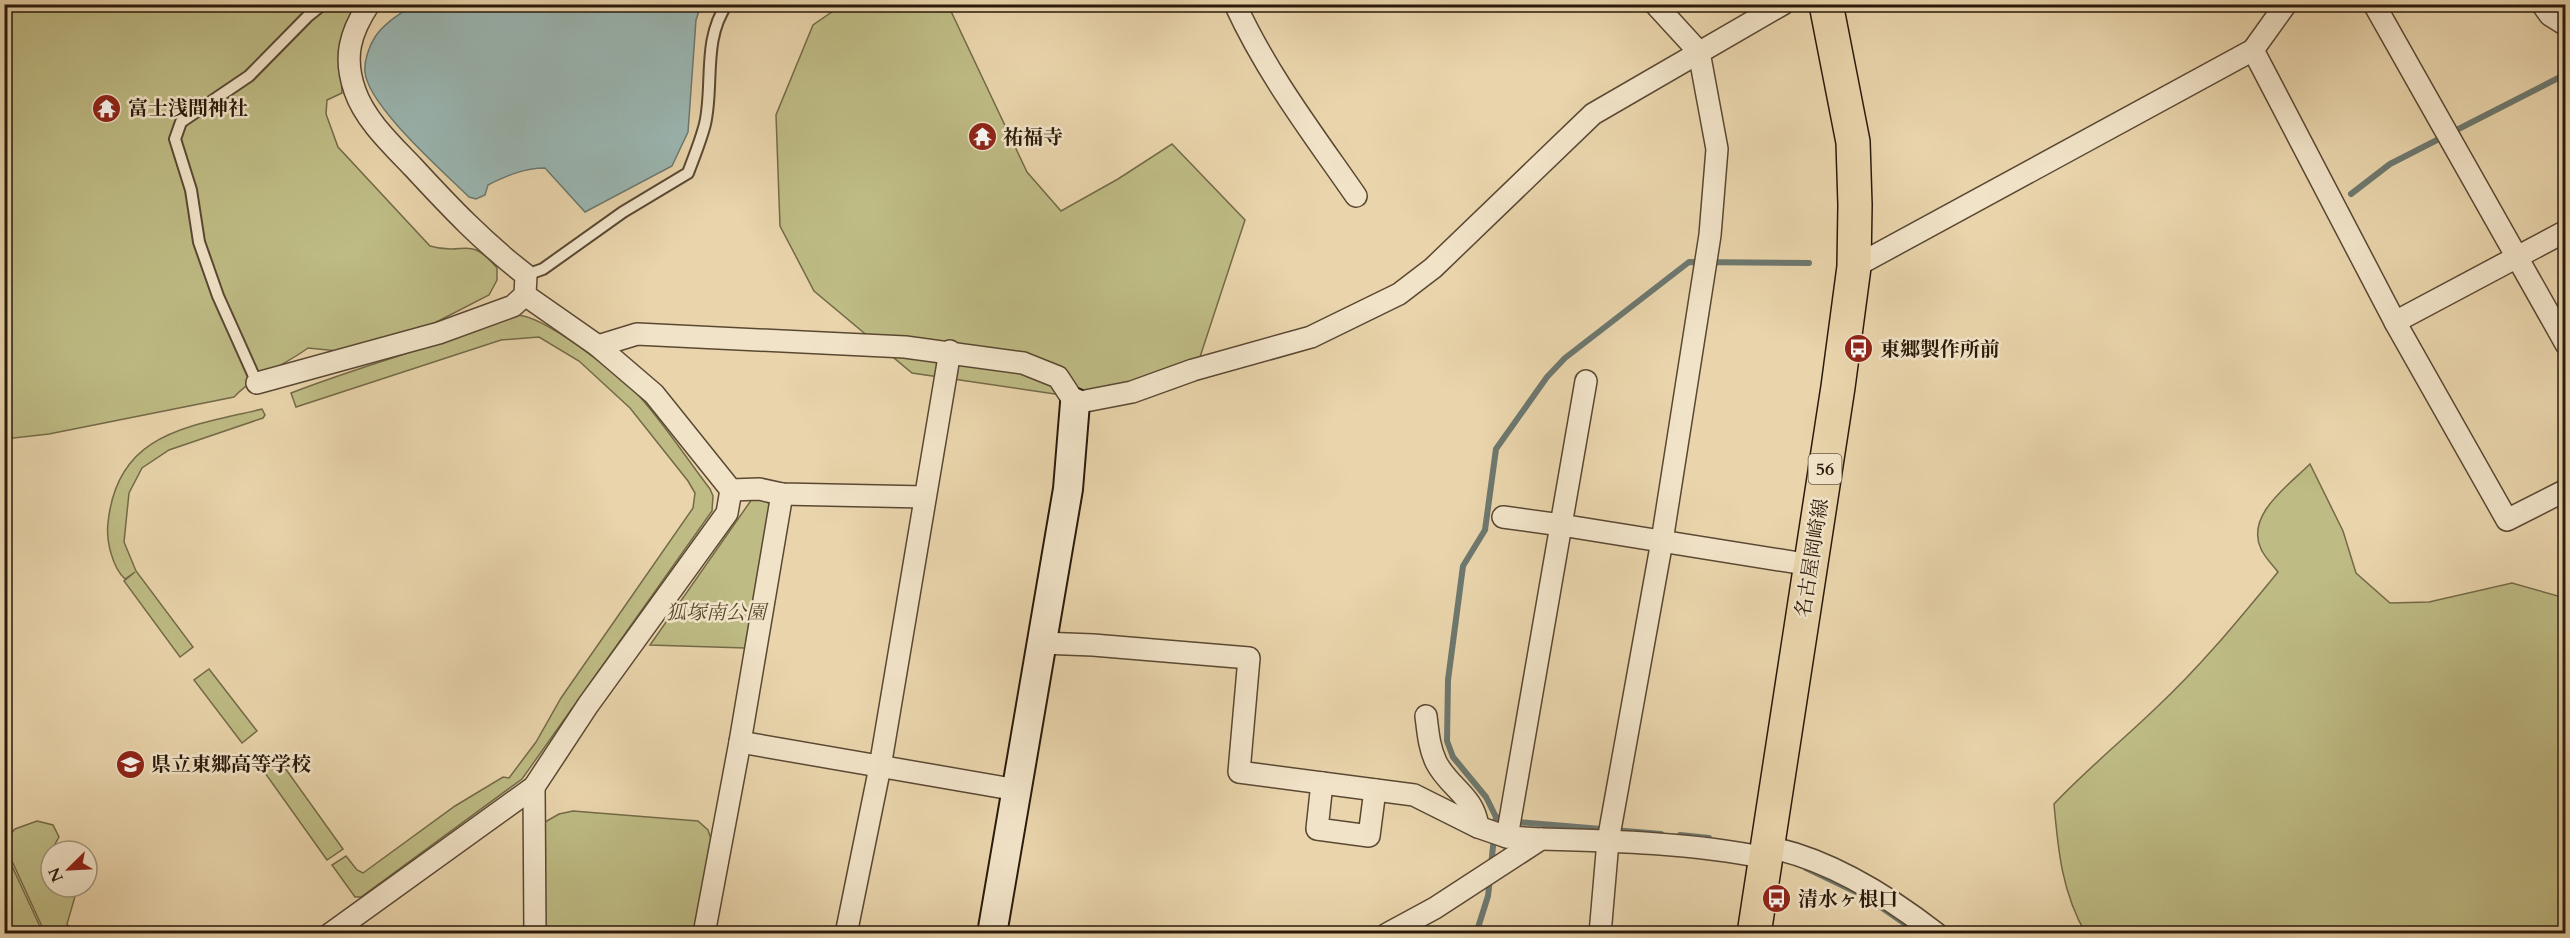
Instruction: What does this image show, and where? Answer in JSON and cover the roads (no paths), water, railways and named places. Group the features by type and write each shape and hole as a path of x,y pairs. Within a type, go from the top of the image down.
{"main road":[{"name":"名古屋岡崎線","path":"1754,933 1854,267 1856,205 1853,142 1826,4"}],"street":[{"path":"330,933 534,787 588,705 727,513 731,490 654,394 525,285 405,159 366,112 355,92 350,69 349,41 369,4"},
{"path":"1235,4 1251,39 1278,83 1356,196"},
{"path":"1600,933 1608,841 1662,541 1710,235 1717,149 1699,52 1655,4"},
{"path":"1854,267 2253,50 2286,4"},
{"path":"2374,4 2565,344"},
{"path":"2542,4 2550,15 2565,25"},
{"path":"1075,404 1132,392 1192,370 1311,337 1399,294 1433,268 1593,114 1778,6"},
{"path":"2253,50 2395,322 2507,520 2565,490"},
{"path":"2395,322 2565,231"},
{"path":"257,383 439,333 513,306 525,285"},
{"path":"598,346 637,334 823,341 950,351 1023,363 1058,377 1075,404 1068,489 992,933"},
{"path":"846,933 880,767 950,351"},
{"path":"1507,837 1586,381"},
{"path":"731,490 759,489 782,494 925,497"},
{"path":"704,933 741,742 782,494"},
{"path":"1503,517 1811,565"},
{"path":"1041,643 1249,658 1239,772 1414,795 1478,827 1507,837 1608,841 1767,853 1789,851 1864,884 1937,933"},
{"path":"1426,716 1430,746 1437,764 1476,810 1478,827"},
{"path":"741,742 1017,790"},
{"path":"1322,783 1317,829 1369,836 1375,790"},
{"path":"534,787 536,933"},
{"path":"1387,933 1435,908 1541,839"}],"lane":[{"path":"257,383 218,296 199,242 191,190 175,139 181,122 249,76 323,4"},
{"path":"525,285 543,269 623,212 688,173 705,122 709,58 722,11 727,4"}],"water":[{"path":"413,5 701,5 696,20 688,132 672,166 585,212 545,168 530,169 508,176 488,185 485,195 476,199 469,197 409,138 379,102 369,86 365,63 375,37 388,23"}],"waterway":[{"path":"2351,194 2390,164 2566,74"},
{"path":"1661,834 1517,822 1496,817 1486,797 1453,757 1447,741 1448,680 1463,566 1485,530 1496,449 1547,377 1565,358 1689,262 1809,263"},
{"path":"1491,866 1496,817"},
{"path":"1680,835 1709,838"},
{"path":"1806,868 1856,892"},
{"path":"1476,934 1488,896 1490,879"},
{"path":"1878,905 1914,930"}],"place":[{"name":"富士浅間神社","path":"107,108"},
{"name":"祐福寺","path":"982,137"},
{"name":"東郷製作所前","path":"1859,349"},
{"name":"県立東郷高等学校","path":"130,764"},
{"name":"清水ヶ根口","path":"1777,899"}],"park label":[{"name":"狐塚南公園","path":"716,612"}]}
